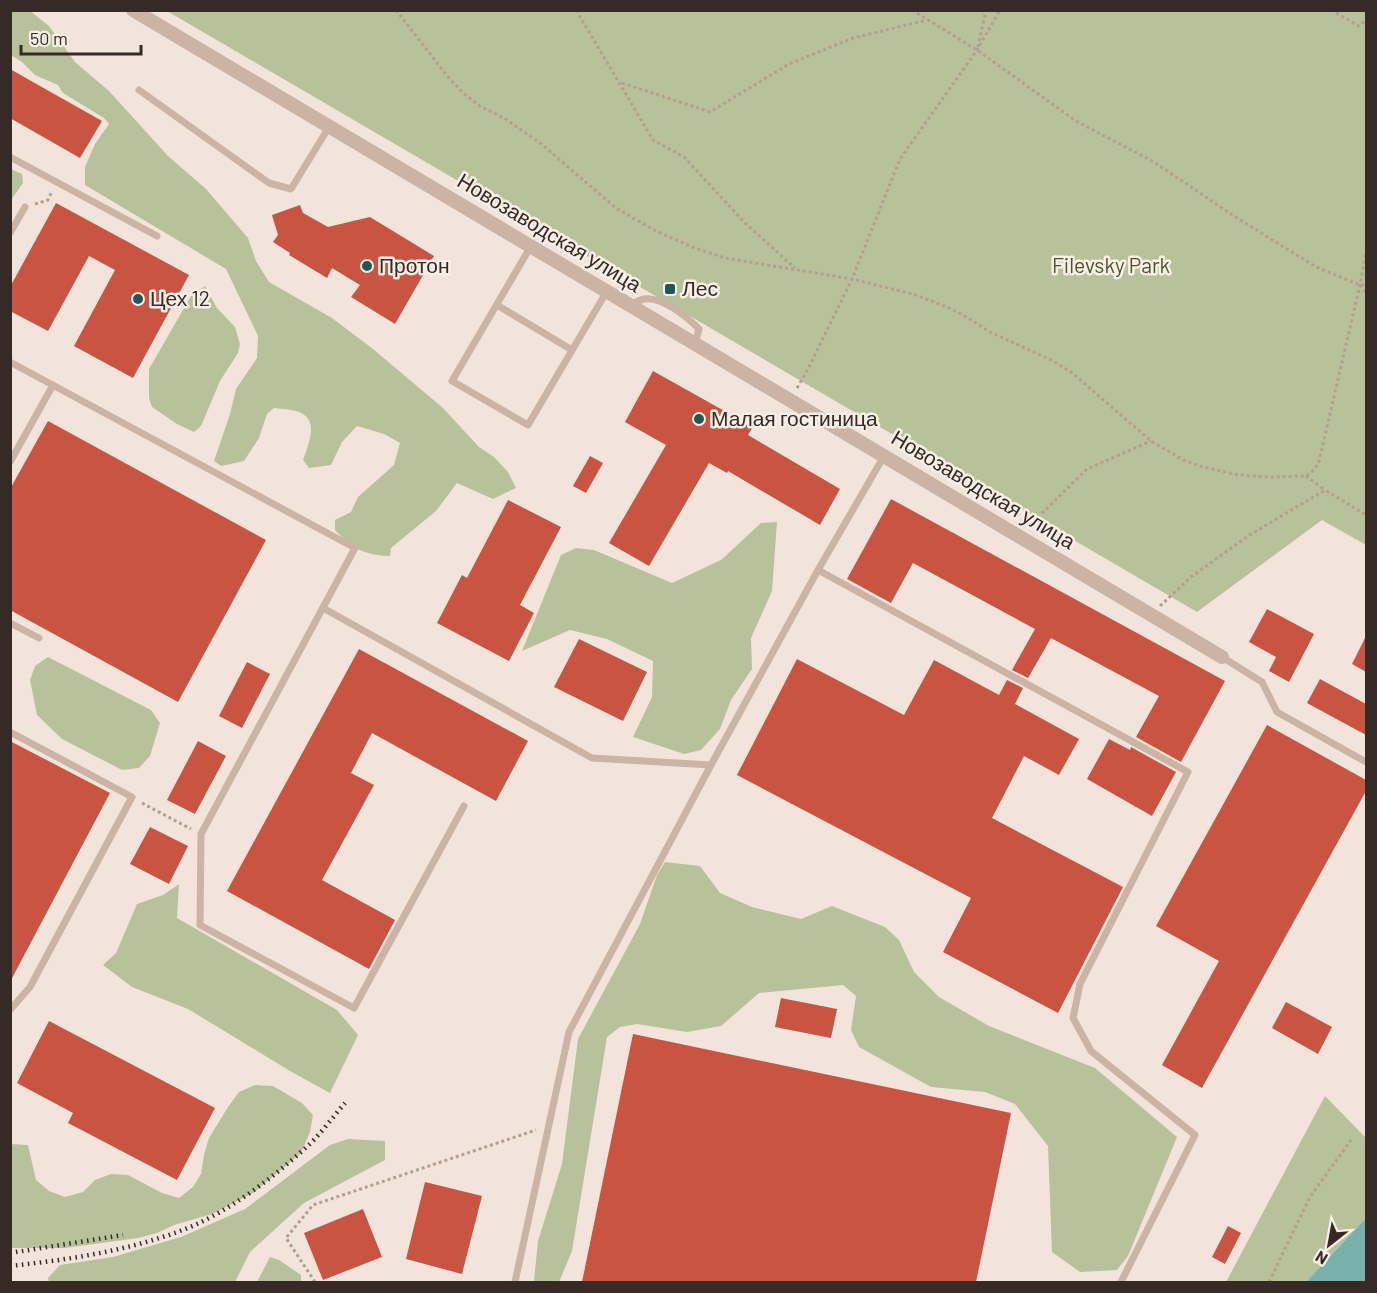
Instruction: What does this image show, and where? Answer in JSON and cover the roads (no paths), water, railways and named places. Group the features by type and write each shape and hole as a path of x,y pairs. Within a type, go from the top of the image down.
{"street":[{"name":"Новозаводская улица","path":"133,10 1222,657"}],"lane":[{"path":"139,90 270,183 291,189 329,127"},
{"path":"10,158 157,236"},
{"path":"10,233 25,207"},
{"path":"531,246 452,381 528,425 607,291"},
{"path":"630,305 645,299 662,302 688,317 699,328 695,344"},
{"path":"497,305 572,350"},
{"path":"10,362 355,548 201,834 200,925 354,1008 464,806"},
{"path":"10,462 53,385"},
{"path":"515,1282 569,1032 711,765 818,570 884,456"},
{"path":"818,570 1188,772 1080,984 1072,1018 1091,1051 1194,1135 1121,1282"},
{"path":"323,608 592,758 711,765"},
{"path":"10,623 39,638"},
{"path":"1222,657 1262,682 1277,712 1366,762"},
{"path":"10,732 132,797 30,987 10,1010"}],"water":[{"path":"1366,1218 1366,1282 1306,1282"}],"railway":[{"path":"10,1266 75,1258 118,1249 160,1238 196,1224 244,1197 275,1174 314,1140 345,1103"},
{"path":"10,1253 123,1235"}],"place":[{"name":"Протон","path":"367,266"},
{"name":"Лес","path":"670,289"},
{"name":"Цех 12","path":"138,299"},
{"name":"Малая гостиница","path":"699,419"}],"park label":[{"name":"Filevsky Park","path":"1111,266"}]}
